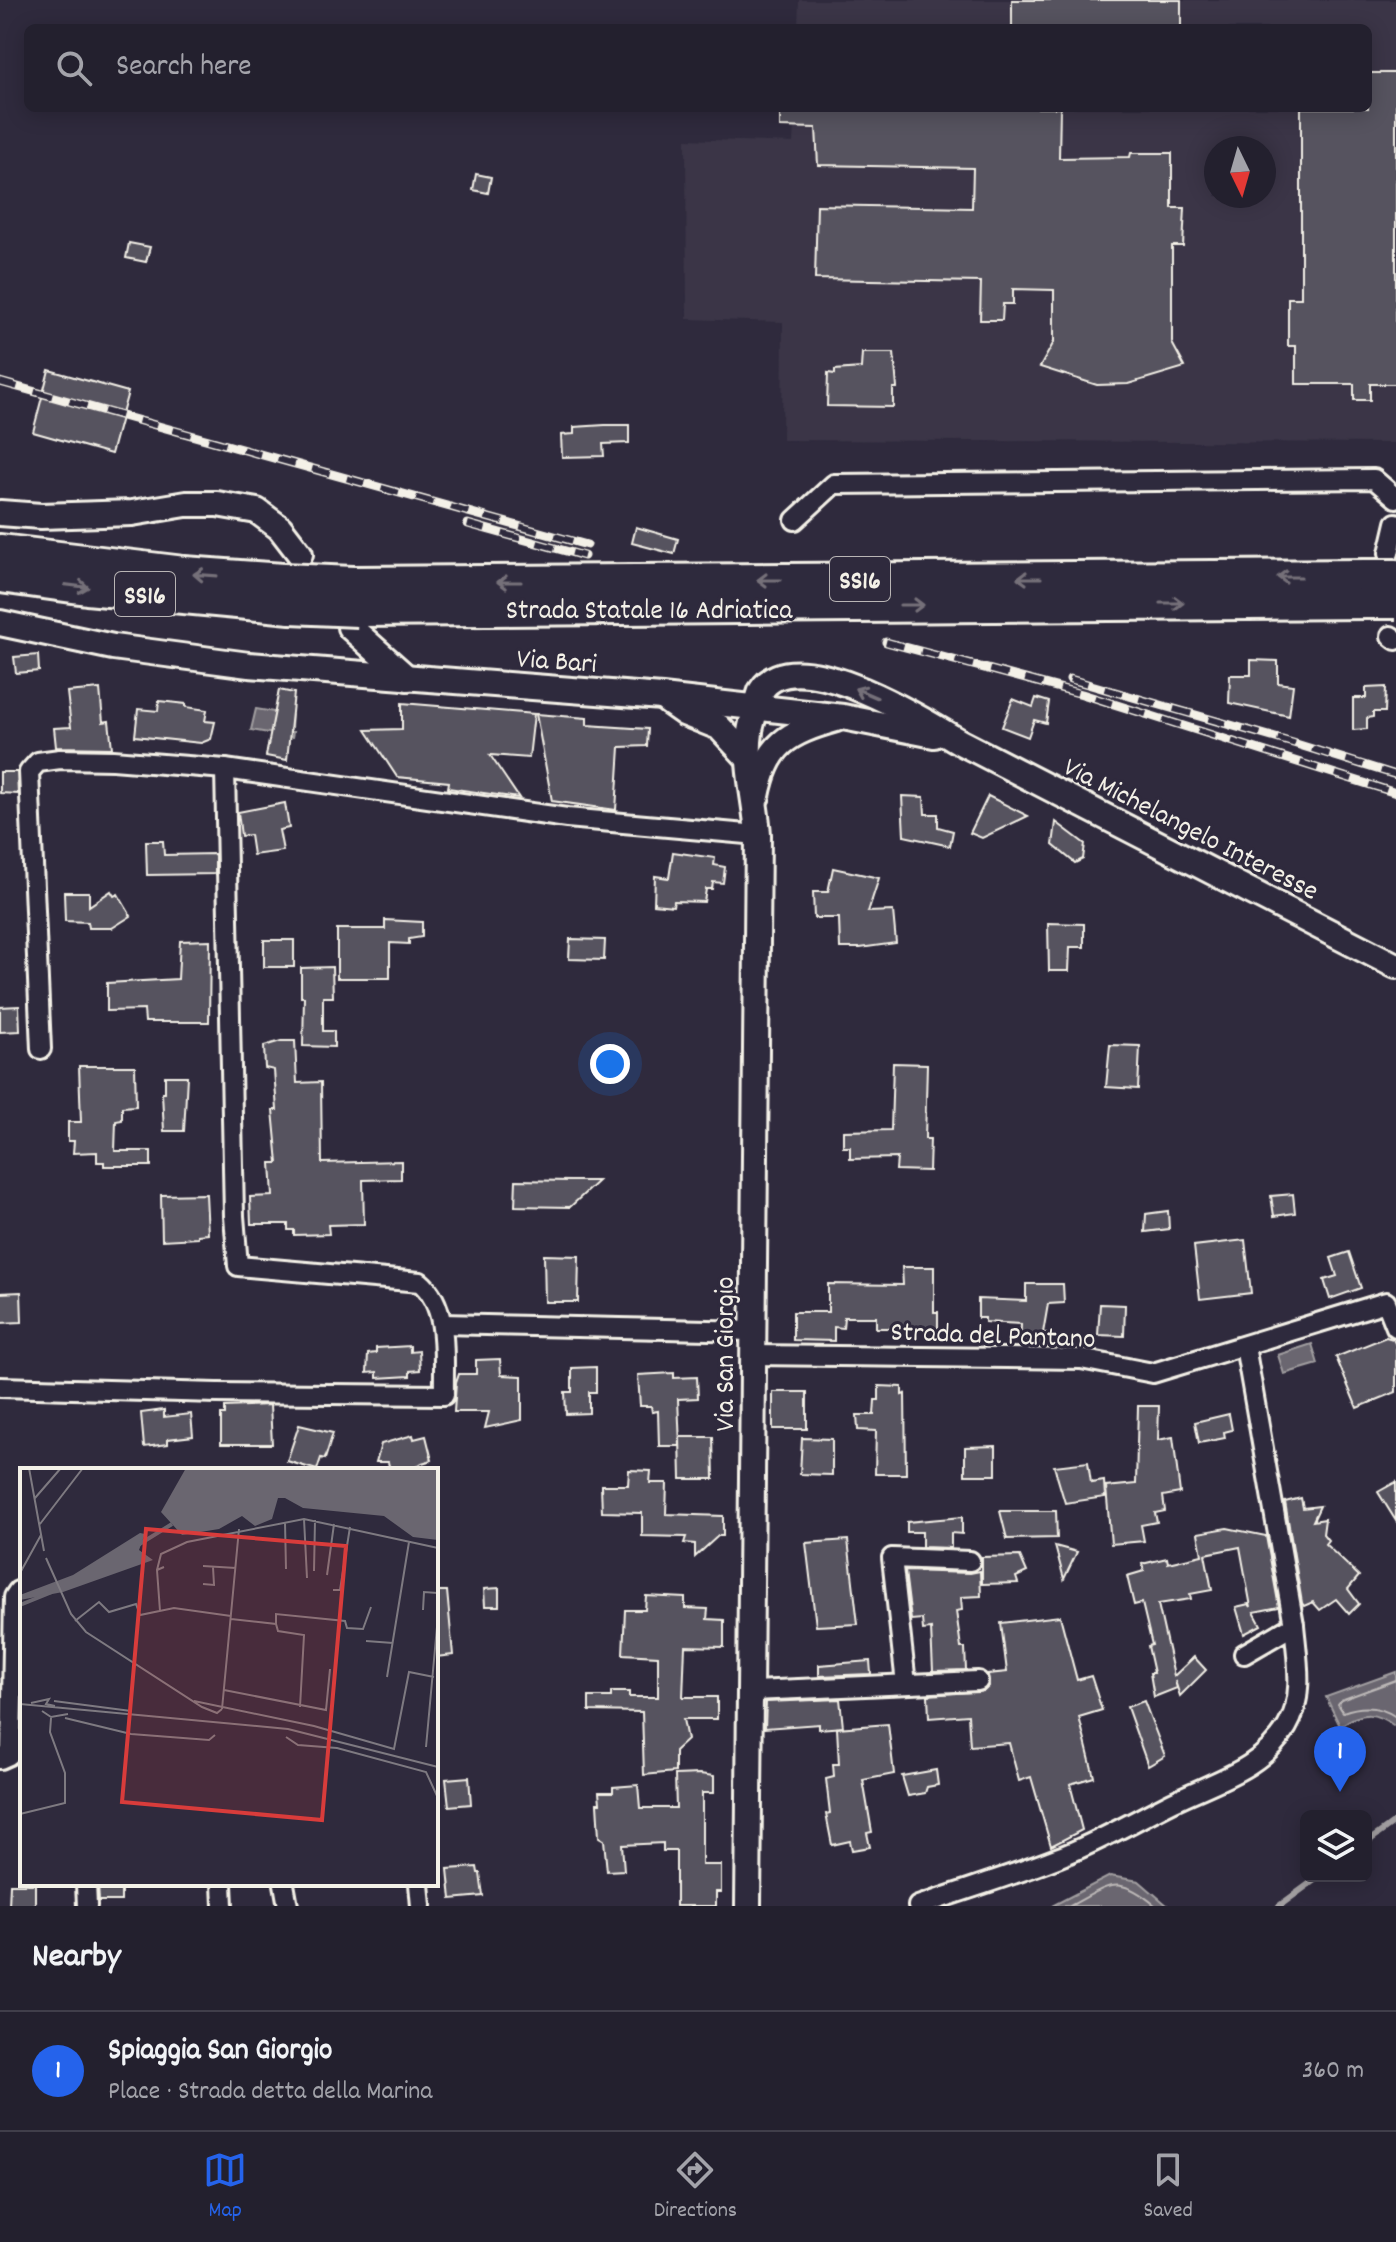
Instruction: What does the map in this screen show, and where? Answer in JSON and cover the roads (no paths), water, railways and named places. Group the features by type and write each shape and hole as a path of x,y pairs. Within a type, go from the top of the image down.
{"highway":[{"name":"Strada Statale 16 Adriatica","path":"0,551 184,573 291,580 353,606 1383,582"},
{"name":"Strada Statale 16 Adriatica","path":"0,576 101,589 291,580"}],"street":[{"path":"795,520 834,484 1374,479 1396,498"},
{"path":"0,513 41,516 132,513 186,504 217,504 257,511 280,528 291,580"},
{"path":"1383,582 1396,523"},
{"path":"351,673 353,606"},
{"path":"353,606 407,678"},
{"name":"Via Bari","path":"0,623 113,647 249,665 662,697 758,708"},
{"name":"Via Michelangelo Interesse","path":"960,742 843,717 758,708 760,692 775,679 792,673 818,675 902,708 960,742 1396,966"},
{"path":"662,697 684,713 719,727 760,755 812,726 843,717"},
{"name":"Via San Giorgio","path":"748,1906 756,802 760,755 750,729 758,708"},
{"path":"41,1049 29,772 38,762 60,759 113,760 225,769 567,818 758,835"},
{"path":"0,1387 444,1395 442,1324 432,1291 420,1282 238,1266 234,1216 225,769"},
{"name":"Strada del Pantano","path":"442,1324 1081,1359 1153,1373 1386,1302 1396,1327"},
{"path":"918,1906 1058,1858 1176,1800 1222,1782 1251,1765 1275,1743 1288,1725 1296,1705 1298,1672 1294,1625 1245,1346"},
{"path":"906,1684 892,1558 970,1561"},
{"path":"0,1759 9,1755 11,1750 14,1597 20,1590"},
{"path":"1244,1654 1294,1625"},
{"path":"751,1691 978,1681"},
{"path":"86,1886 87,1906"},
{"path":"222,1886 223,1906"},
{"path":"284,1886 288,1906"},
{"path":"419,1886 421,1906"}],"water":[{"path":"256,709 292,715 291,729 287,732 293,732 292,737 251,730"},
{"path":"1312,1344 1318,1364 1284,1374 1278,1355"},
{"path":"1396,1672 1396,1727 1368,1715 1340,1726 1326,1697"},
{"path":"1110,1876 1139,1881 1168,1906 1052,1906"}],"waterway":[{"path":"1372,1839 1396,1821"},
{"path":"1279,1906 1312,1882"}],"railway":[{"path":"0,382 587,545"},
{"path":"468,524 584,556"},
{"path":"886,642 1082,694 1396,793"},
{"path":"1070,679 1396,775"}],"place":[{"name":"Spiaggia San Giorgio","path":"1340,1792"}]}
